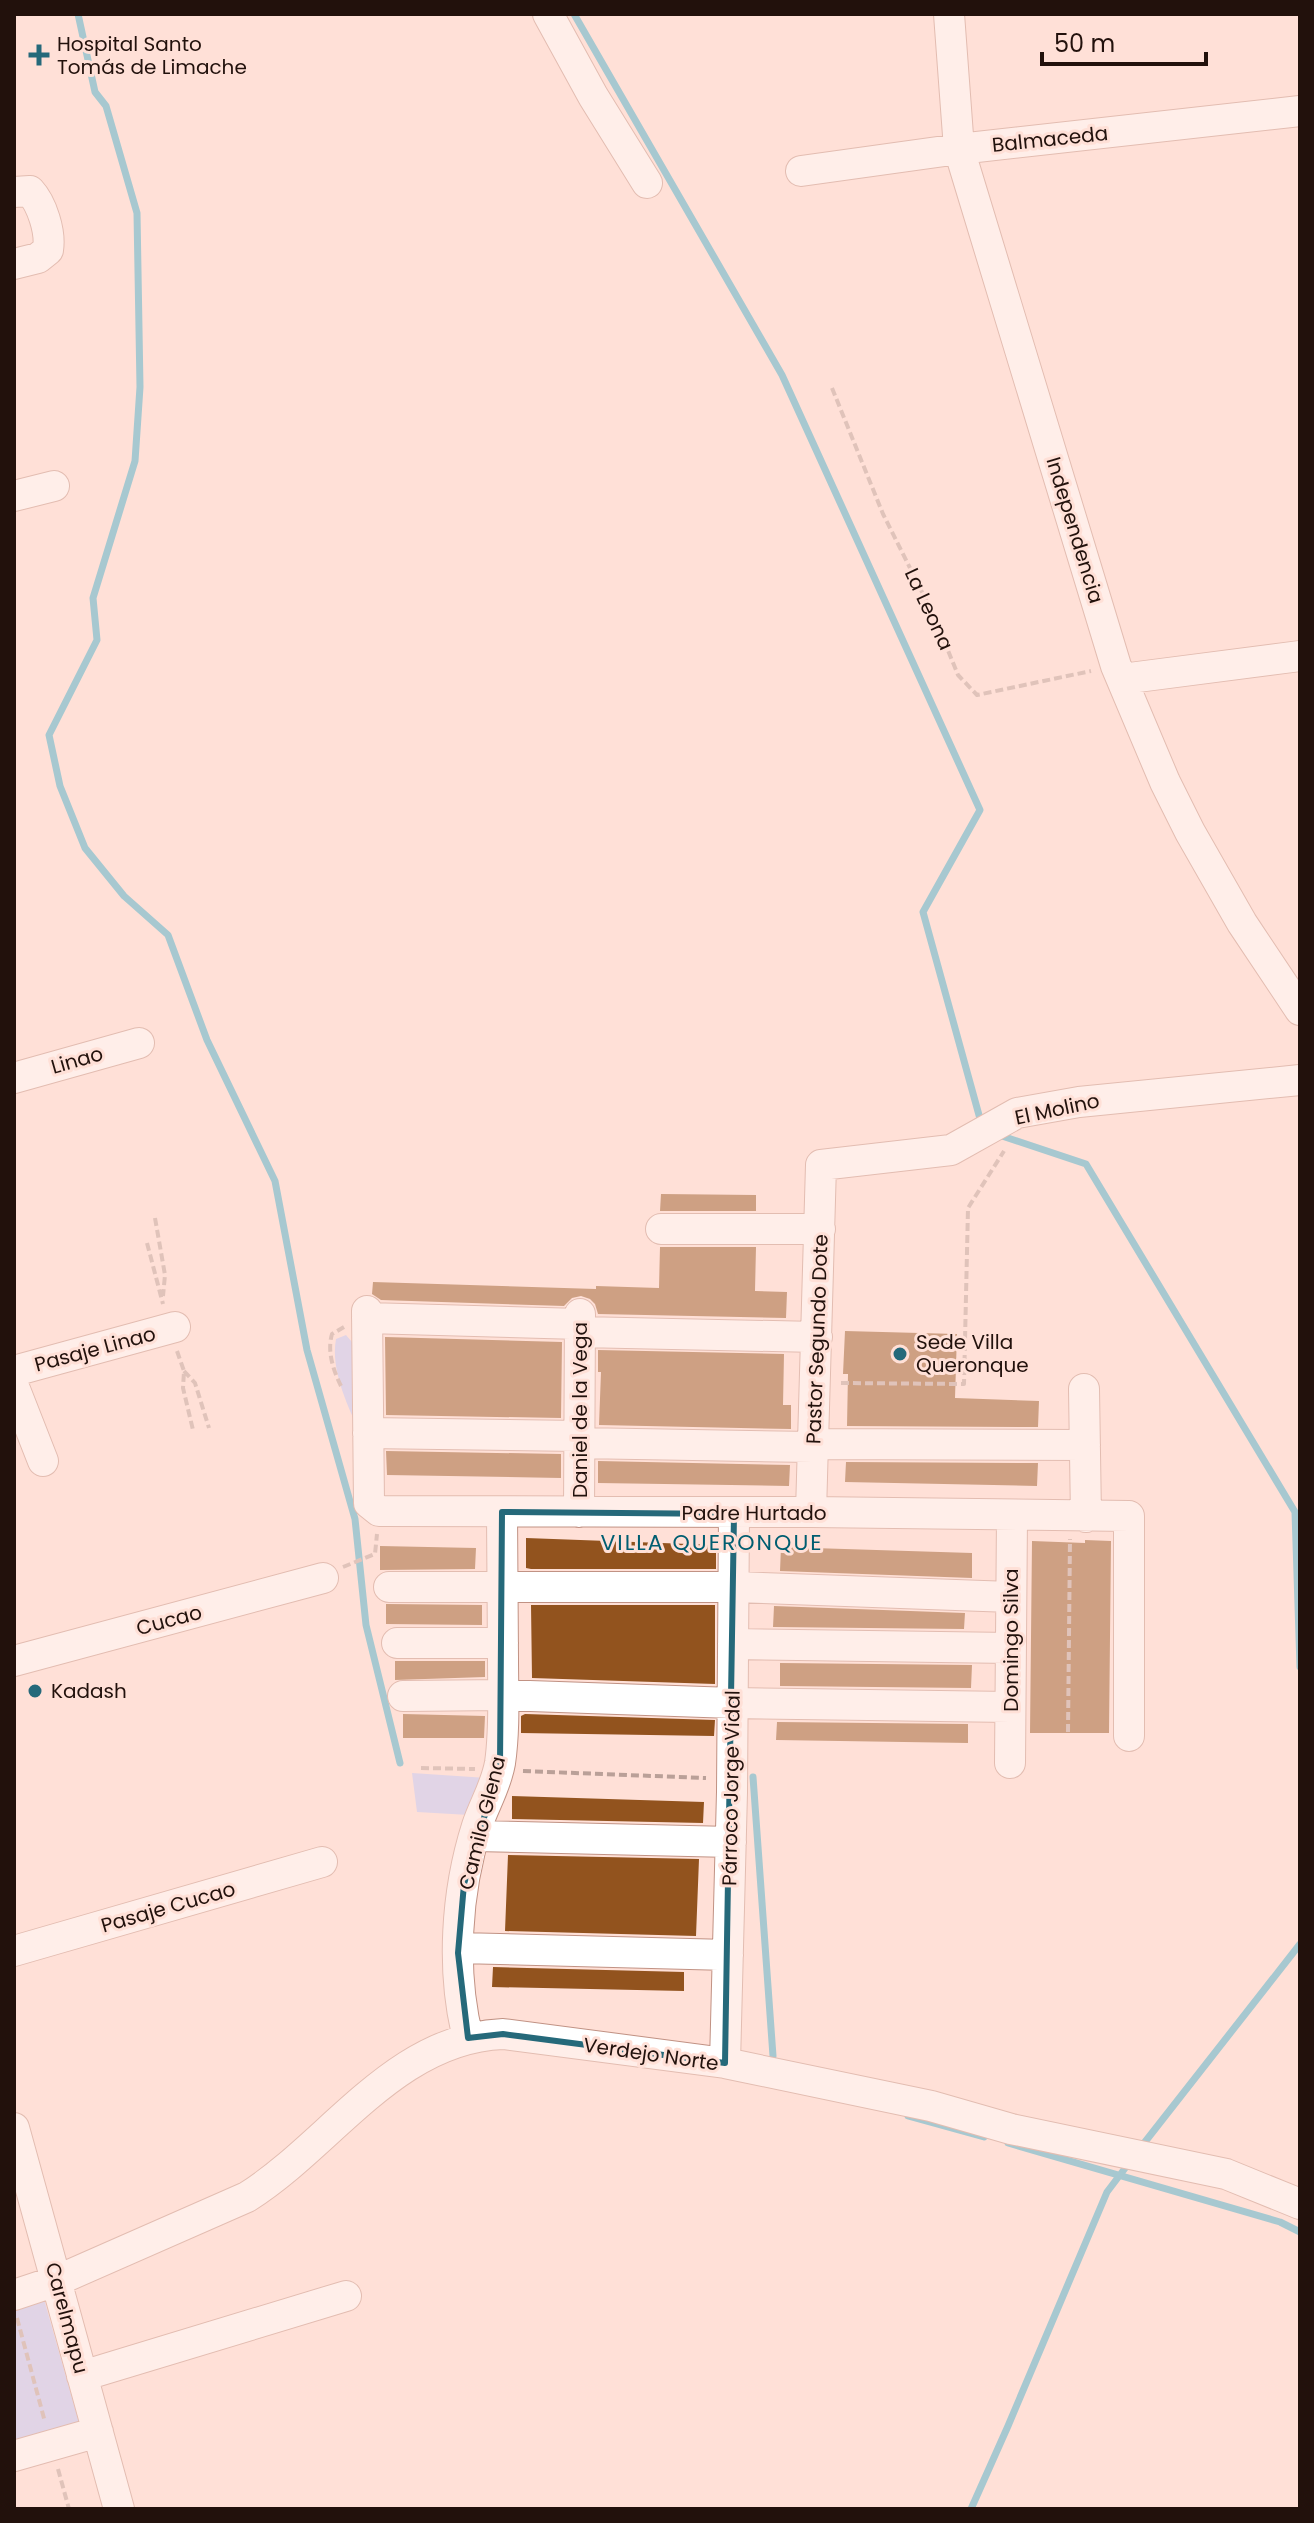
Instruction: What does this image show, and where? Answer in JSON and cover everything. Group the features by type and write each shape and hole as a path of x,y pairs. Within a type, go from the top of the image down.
{"street":[{"path":"548,14 593,96 647,183"},
{"name":"Independencia","path":"949,14 959,149 1119,672 1165,782 1190,832 1242,923 1299,1006"},
{"name":"Balmaceda","path":"801,171 959,149 1300,111"},
{"path":"14,192 30,191 37,199 49,240 48,250 38,258 14,264"},
{"path":"14,496 54,486"},
{"path":"1119,672 1300,656"},
{"name":"Linao","path":"14,1078 139,1043"},
{"name":"El Molino","path":"821,1165 951,1150 1017,1113 1079,1102 1300,1080"},
{"name":"Pastor Segundo Dote","path":"811,1512 821,1165"},
{"path":"661,1229 820,1229"},
{"path":"817,1337 580,1322 367,1314 368,1433 813,1446 1085,1445"},
{"name":"Pasaje Linao","path":"14,1371 169,1320"},
{"name":"Daniel de la Vega","path":"579,1512 580,1322"},
{"path":"1078,1517 1085,1445 1084,1389"},
{"path":"18,1399 29,1421 36,1462"},
{"name":"Padre Hurtado","path":"368,1433 369,1503 379,1511 1129,1516 1129,1736"},
{"name":"Camilo Glena","path":"468,2038 461,2010 459,1948 464,1884 475,1836 498,1770 503,1695 502,1512"},
{"name":"Párroco Jorge Vidal","path":"725,2063 734,1514"},
{"name":"Domingo Silva","path":"1010,1763 1012,1516"},
{"name":"Cucao","path":"14,1661 323,1578"},
{"path":"389,1587 734,1587 1011,1597"},
{"path":"397,1643 503,1643"},
{"path":"733,1644 1011,1648"},
{"path":"403,1696 503,1695 733,1703 1010,1707"},
{"path":"475,1836 731,1842"},
{"name":"Pasaje Cucao","path":"14,1951 322,1862"},
{"path":"459,1948 728,1955"},
{"name":"Verdejo Norte","path":"14,2295 56,2281 247,2197 275,2178 391,2078 426,2055 468,2038 503,2034 725,2063 931,2106 1022,2131 1226,2174 1300,2204"},
{"name":"Carelmapu","path":"14,2128 119,2509"},
{"path":"82,2376 346,2296"},
{"path":"14,2456 98,2432"}],"path":[{"name":"La Leona","path":"832,388 883,514 934,616 958,675 977,695 1119,672"},
{"path":"815,1383 964,1384 968,1208 993,1170"},
{"path":"155,1218 169,1320"},
{"path":"147,1243 184,1371 183,1388 193,1430"},
{"path":"184,1371 195,1383 209,1428"},
{"path":"1068,1732 1078,1517"},
{"path":"352,1561 372,1555"},
{"path":"421,1768 732,1779"},
{"path":"14,2308 69,2509"},
{"path":"14,2344 23,2342"}],"highlighted area":[{"path":"502,1512 734,1514 725,2063 503,2034 468,2038 458,1953 464,1884 500,1765"}],"shaded area":[{"path":"346,1335 358,1349 363,1438 338,1377 336,1339"},
{"path":"412,1773 487,1778 469,1815 417,1812"},
{"path":"44,2299 81,2430 14,2449 14,2308"}],"building":[{"path":"661,1194 756,1195 756,1211 660,1211"},
{"path":"660,1247 756,1247 755,1291 787,1292 786,1318 598,1314 595,1304 581,1296 572,1298 564,1306 381,1300 372,1294 373,1282 659,1288"},
{"path":"845,1331 957,1334 955,1398 1039,1401 1038,1427 847,1426 848,1374 843,1374"},
{"path":"385,1337 562,1342 561,1418 386,1415"},
{"path":"598,1350 784,1354 783,1405 791,1405 791,1429 599,1425 601,1372 598,1372"},
{"path":"386,1451 561,1454 561,1478 387,1475"},
{"path":"598,1461 790,1465 789,1486 598,1483"},
{"path":"846,1462 1038,1463 1037,1486 845,1482"},
{"path":"526,1538 716,1545 716,1569 531,1569 526,1568"},
{"path":"1085,1540 1111,1541 1109,1733 1030,1733 1032,1541 1085,1543"},
{"path":"380,1546 476,1548 475,1569 380,1570"},
{"path":"781,1547 972,1553 972,1578 780,1571"},
{"path":"386,1604 482,1605 482,1625 386,1624"},
{"path":"531,1605 715,1605 715,1684 532,1678"},
{"path":"774,1606 965,1613 964,1629 773,1627"},
{"path":"395,1661 485,1661 485,1677 395,1680"},
{"path":"780,1663 972,1665 971,1688 780,1686"},
{"path":"403,1714 485,1716 484,1738 403,1738"},
{"path":"521,1716 715,1720 714,1736 521,1733"},
{"path":"777,1722 968,1724 968,1743 776,1740"},
{"path":"512,1796 704,1802 703,1823 512,1819"},
{"path":"508,1855 699,1859 696,1936 505,1931"},
{"path":"493,1967 684,1972 684,1991 492,1987"}],"waterway":[{"path":"78,14 95,92 106,106 137,213 140,387 135,461 93,598 97,640 49,735 60,786 85,848 124,896 168,935 207,1040 275,1181 307,1350 355,1519 366,1625 400,1763"},
{"path":"574,14 782,375 980,810 923,912 982,1126"},
{"path":"999,1135 1086,1164 1295,1512 1300,1667"},
{"path":"753,1777 773,2056"},
{"path":"1141,2147 1300,1944"},
{"path":"908,2116 984,2137"},
{"path":"1008,2143 1280,2222 1300,2232"},
{"path":"971,2509 1107,2192 1129,2163"}],"place":[{"name":"Hospital Santo Tomás de Limache","path":"39,55"},
{"name":"Sede Villa Queronque","path":"900,1354"},
{"name":"Kadash","path":"35,1691"}],"district":[{"name":"VILLA QUERONQUE","path":"712,1542"}]}
